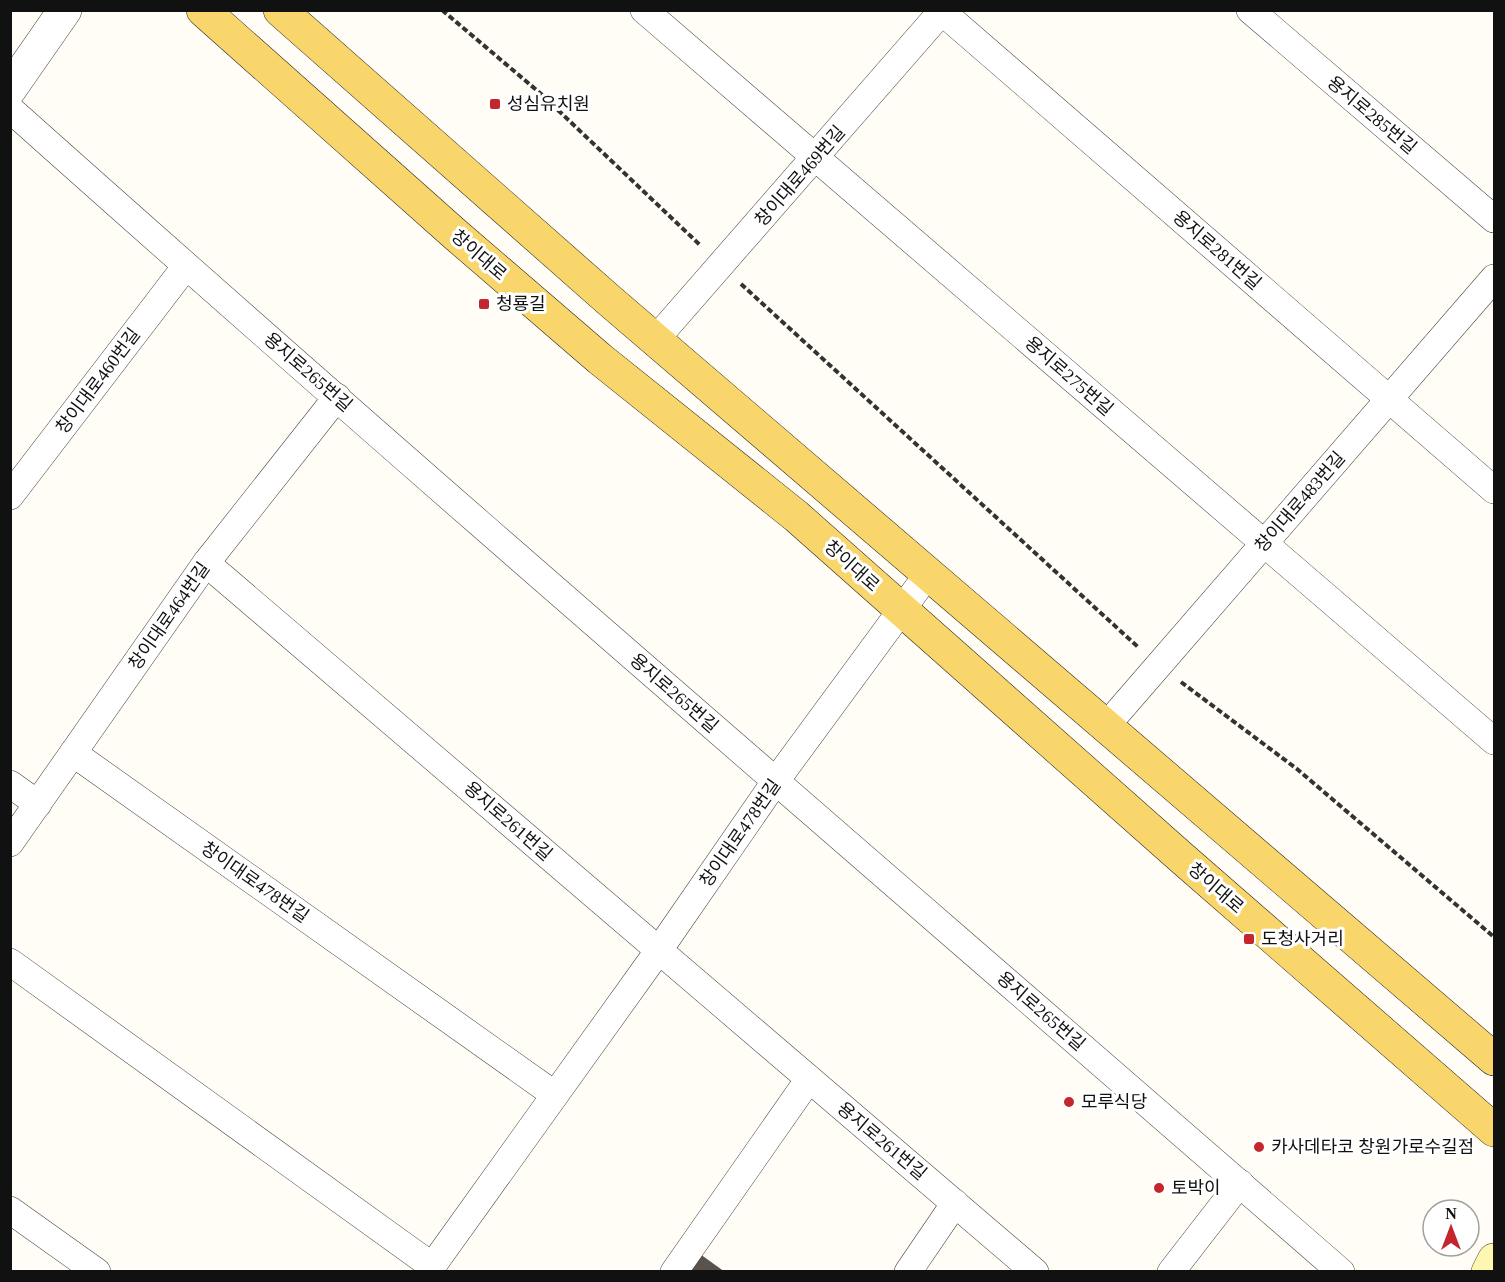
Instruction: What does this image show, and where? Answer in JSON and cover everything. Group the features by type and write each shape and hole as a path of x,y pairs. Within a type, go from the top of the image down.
{"main road":[{"name":"창이대로","path":"203,10 456,236 600,359 796,516 1191,867 1494,1130"},
{"path":"280,10 655,340 1494,1059"},
{"path":"1488,1272 1494,1260"}],"street":[{"path":"10,89 65,10"},
{"name":"용지로275번길","path":"644,10 1494,741"},
{"name":"용지로285번길","path":"1250,10 1494,219"},
{"name":"창이대로469번길","path":"655,340 942,11"},
{"name":"용지로281번길","path":"942,11 1494,490"},
{"name":"용지로265번길","path":"10,109 776,782 1341,1272"},
{"name":"창이대로460번길","path":"10,496 186,266"},
{"name":"창이대로483번길","path":"1106,726 1494,279"},
{"name":"창이대로464번길","path":"10,843 206,562 337,398"},
{"name":"용지로261번길","path":"206,562 1035,1272"},
{"name":"창이대로478번길","path":"10,962 430,1269 659,950 776,782 928,574"},
{"name":"창이대로478번길","path":"73,753 555,1095"},
{"path":"10,784 38,804"},
{"path":"674,1272 809,1079"},
{"path":"1171,1272 1240,1183"},
{"path":"909,1272 955,1203"},
{"path":"10,1210 97,1272"}],"path":[{"path":"442,10 540,93 721,265 1158,666 1297,769 1494,937"}],"building":[{"path":"700,1254 725,1272 688,1272"}],"place":[{"name":"성심유치원","path":"495,104"},
{"name":"청룡길","path":"484,304"},
{"name":"도청사거리","path":"1249,939"},
{"name":"모루식당","path":"1069,1102"},
{"name":"카사데타코 창원가로수길점","path":"1259,1147"},
{"name":"토박이","path":"1159,1188"}]}
